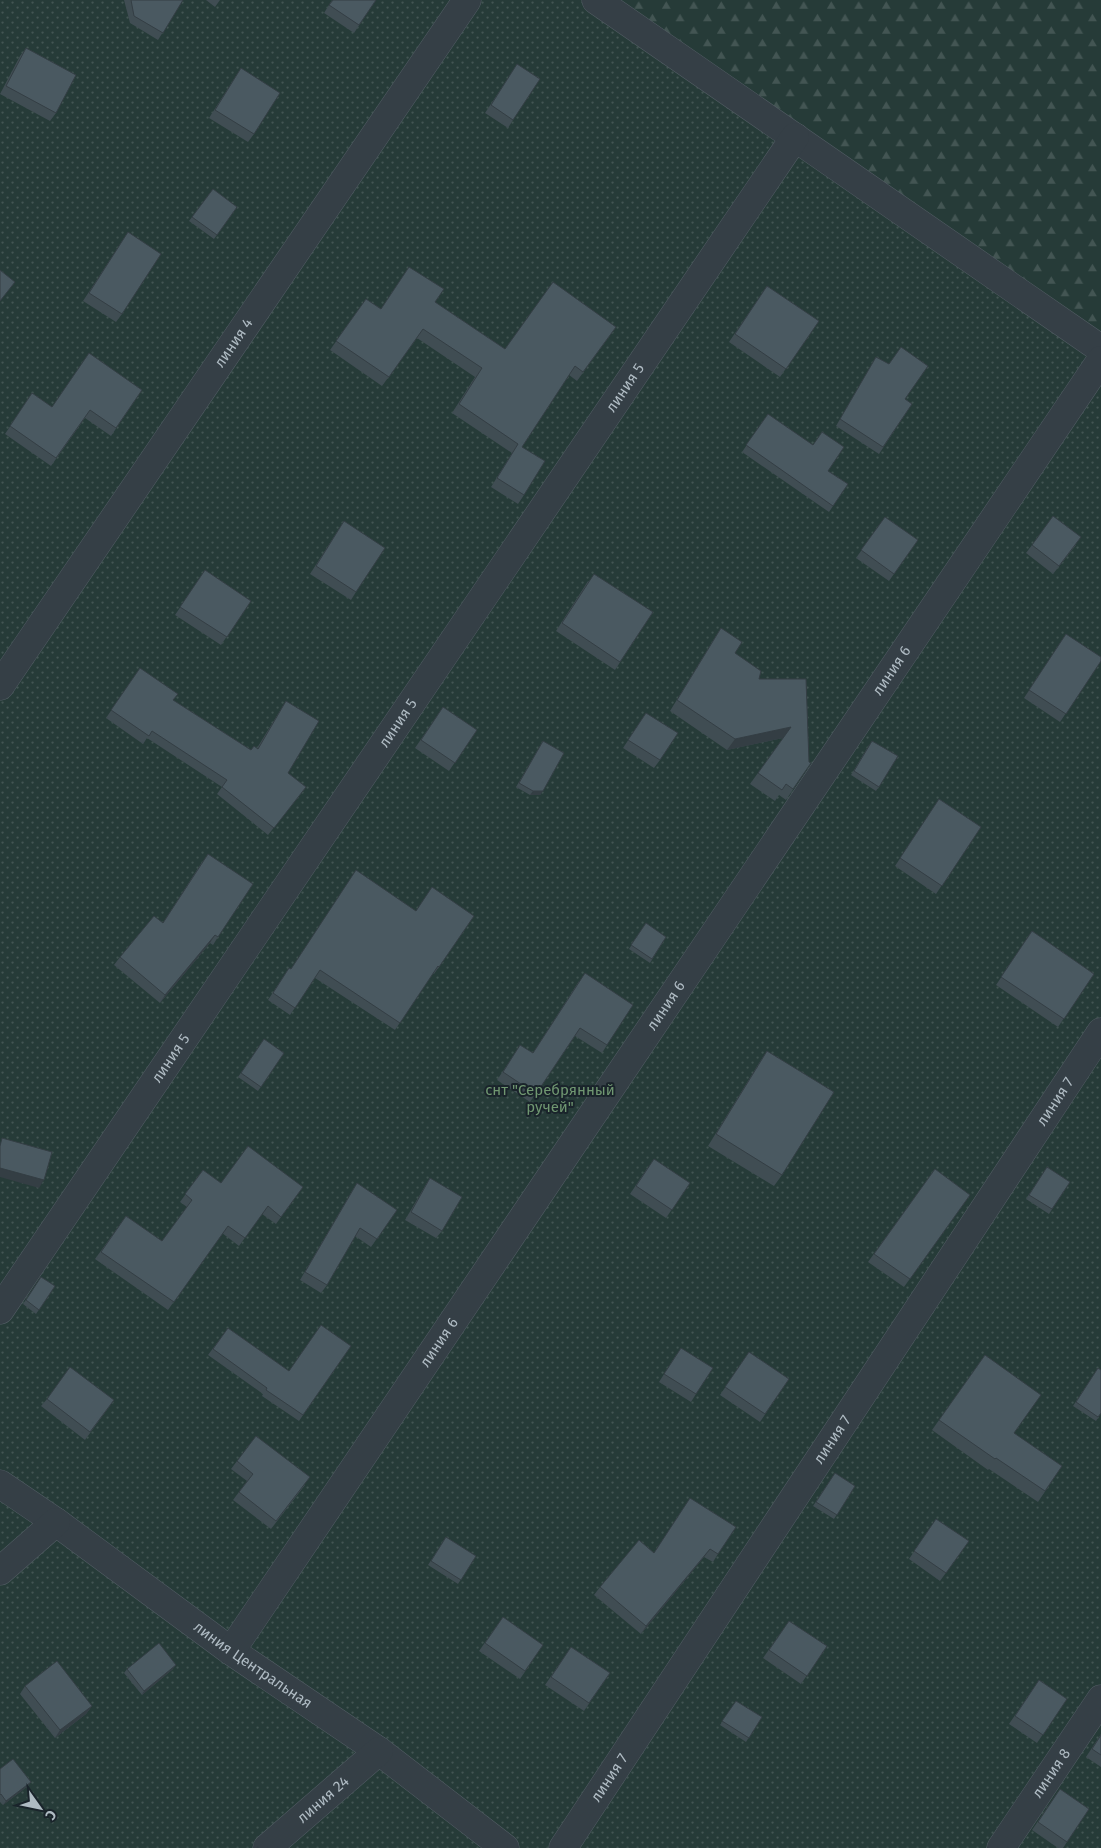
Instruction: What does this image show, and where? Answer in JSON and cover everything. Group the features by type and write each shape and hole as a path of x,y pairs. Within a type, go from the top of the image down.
{"street":[{"name":"линия 4","path":"0,686 467,0"},
{"path":"596,0 1101,349"},
{"name":"линия 5","path":"0,1310 795,137"},
{"name":"линия 6","path":"231,1651 1101,360"},
{"name":"линия 7","path":"563,1848 1101,1032"},
{"name":"линия Центральная","path":"0,1484 56,1522 231,1651 379,1751 506,1848"},
{"path":"0,1571 56,1522"},
{"name":"линия 8","path":"1001,1848 1101,1699"},
{"name":"линия 24","path":"267,1848 379,1751"}],"green space":[{"name":"снт \"Серебрянный ручей\"","path":"0,0 596,0 1101,349 1101,1848 0,1848"},
{"path":"596,0 1101,0 1101,349"}],"building":[{"path":"131,0 183,0 163,33 134,16"},
{"path":"333,0 376,0 359,25 329,5"},
{"path":"26,48 76,75 56,113 6,86"},
{"path":"517,64 540,79 513,120 491,105"},
{"path":"241,68 280,93 254,134 215,110"},
{"path":"213,189 237,207 217,235 192,217"},
{"path":"128,232 161,254 122,314 89,293"},
{"path":"409,267 444,289 435,302 505,349 553,282 616,327 583,372 575,366 522,447 545,461 524,495 497,478 518,444 459,404 482,368 423,329 389,377 336,341 366,299 381,309"},
{"path":"0,270 15,282 0,301"},
{"path":"767,286 819,321 786,369 735,334"},
{"path":"901,347 928,366 905,399 912,404 883,447 840,419 876,357 889,364"},
{"path":"89,353 142,390 116,428 90,410 56,458 10,426 32,393 52,407"},
{"path":"768,414 813,445 822,432 844,447 828,471 848,484 833,506 746,445"},
{"path":"1053,516 1081,537 1059,566 1032,545"},
{"path":"885,517 918,540 894,574 861,550"},
{"path":"344,521 385,548 356,592 316,566"},
{"path":"205,570 251,601 227,637 180,607"},
{"path":"594,574 653,612 620,662 562,623"},
{"path":"721,628 742,642 735,653 761,671 759,679 806,679 809,762 811,763 793,789 786,784 782,790 758,773 791,727 735,739 677,700"},
{"path":"1066,634 1101,657 1101,661 1066,714 1029,690"},
{"path":"140,668 178,694 173,700 251,750 254,746 258,749 286,701 319,721 288,773 306,787 274,828 222,787 227,780 152,731 149,736 111,710"},
{"path":"443,707 477,730 455,763 421,740"},
{"path":"646,713 678,733 660,760 628,740"},
{"path":"543,741 564,753 543,791 533,791 519,783"},
{"path":"872,741 898,756 879,787 854,771"},
{"path":"939,799 981,827 942,886 900,858"},
{"path":"208,854 253,884 218,937 215,935 165,995 120,957 154,916 163,923"},
{"path":"356,870 416,911 432,887 474,916 400,1023 320,970 295,1008 273,993"},
{"path":"646,923 666,937 652,959 631,945"},
{"path":"1032,931 1094,974 1064,1019 1001,977"},
{"path":"585,973 633,1005 607,1045 580,1028 536,1094 503,1072 520,1045 533,1053"},
{"path":"264,1039 284,1053 261,1087 241,1073"},
{"path":"767,1051 834,1092 782,1175 716,1134"},
{"path":"2,1138 52,1152 44,1180 0,1168"},
{"path":"248,1146 303,1187 281,1217 268,1206 245,1238 228,1226 174,1302 101,1252 126,1216 162,1241 192,1200 185,1194 203,1170 221,1183"},
{"path":"654,1159 690,1183 672,1210 636,1186"},
{"path":"1047,1167 1070,1182 1052,1209 1029,1195"},
{"path":"935,1169 970,1195 910,1279 874,1254"},
{"path":"430,1178 462,1197 442,1231 411,1212"},
{"path":"357,1183 397,1210 377,1239 360,1228 327,1285 305,1272"},
{"path":"41,1277 55,1286 39,1310 26,1300"},
{"path":"321,1325 351,1346 303,1415 266,1390 267,1388 213,1349 228,1328 289,1371"},
{"path":"681,1348 713,1368 696,1394 664,1374"},
{"path":"749,1352 789,1379 765,1414 725,1387"},
{"path":"985,1355 1041,1395 1014,1433 1062,1466 1045,1491 939,1420"},
{"path":"70,1367 114,1400 90,1432 47,1399"},
{"path":"1098,1368 1101,1370 1101,1413 1098,1417 1076,1402"},
{"path":"256,1436 310,1477 276,1521 239,1492 253,1474 237,1461"},
{"path":"835,1473 855,1486 837,1515 816,1502"},
{"path":"690,1498 736,1527 718,1554 710,1549 646,1626 600,1587 639,1540 654,1553"},
{"path":"936,1519 969,1541 946,1573 914,1551"},
{"path":"446,1537 476,1556 461,1580 431,1561"},
{"path":"503,1617 543,1645 525,1671 485,1643"},
{"path":"789,1621 827,1646 807,1676 769,1650"},
{"path":"159,1643 176,1665 144,1691 127,1669"},
{"path":"571,1647 610,1673 589,1703 551,1677"},
{"path":"57,1661 92,1706 60,1730 25,1686"},
{"path":"1039,1680 1067,1699 1043,1735 1015,1716"},
{"path":"736,1701 762,1717 749,1738 722,1721"},
{"path":"1101,1735 1101,1755 1092,1749"},
{"path":"13,1759 31,1782 6,1801 0,1795 0,1769"},
{"path":"1060,1789 1089,1809 1067,1842 1038,1822"}]}
